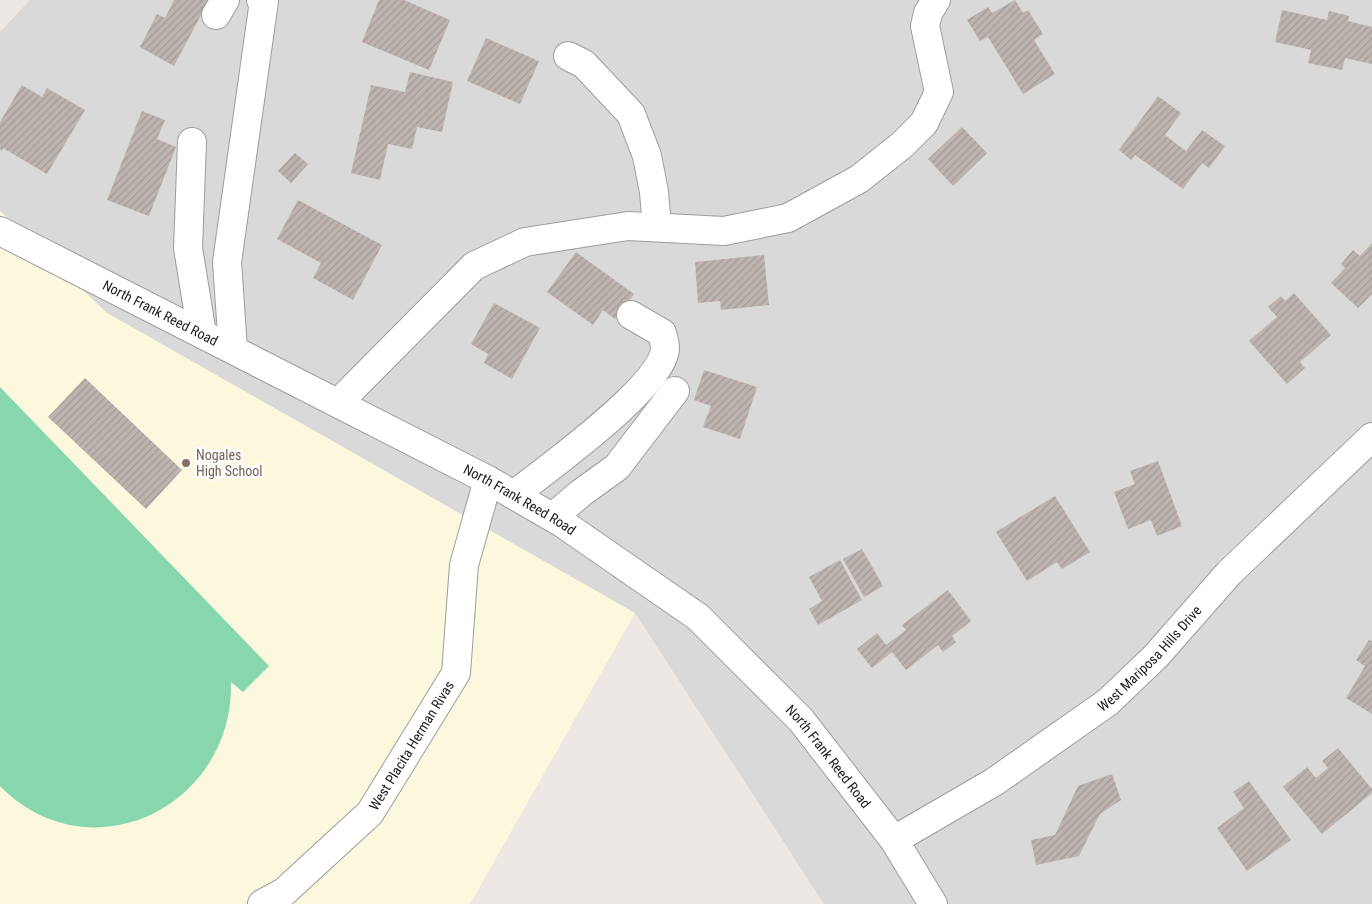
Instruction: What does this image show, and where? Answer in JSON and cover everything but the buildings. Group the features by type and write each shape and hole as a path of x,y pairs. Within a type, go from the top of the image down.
{"street":[{"path":"233,350 227,262 251,78 261,26 264,1 260,0"},
{"path":"338,403 474,266 525,242 628,226 724,231 788,218 859,178 902,145 924,123 939,92 925,26 928,13 936,0"},
{"path":"568,56 584,64 631,114 647,156 654,192 657,228"},
{"path":"192,142 188,248 202,334"},
{"name":"North Frank Reed Road","path":"0,231 514,494 553,518 698,617 801,720 894,840 933,904"},
{"path":"514,494 589,436 633,396 656,369 665,349 662,333 631,315"},
{"path":"553,518 581,493 616,467 675,391"},
{"name":"West Mariposa Hills Drive","path":"894,840 994,782 1108,702 1156,656 1229,573 1372,437"},
{"name":"West Placita Herman Rivas","path":"262,904 284,892 370,813 456,673 464,565 488,480"}],"shaded area":[{"path":"30,0 1372,0 1372,904 824,904 635,613 107,313 0,211 0,32"},
{"name":"Nogales High School","path":"0,211 107,313 635,613 470,904 0,904"}],"green space":[{"path":"0,387 269,666 243,692 231,682 226,726 209,764 183,794 150,815 113,826 74,826 36,813 0,786"}],"place":[{"name":"Nogales High School","path":"186,463"}]}
